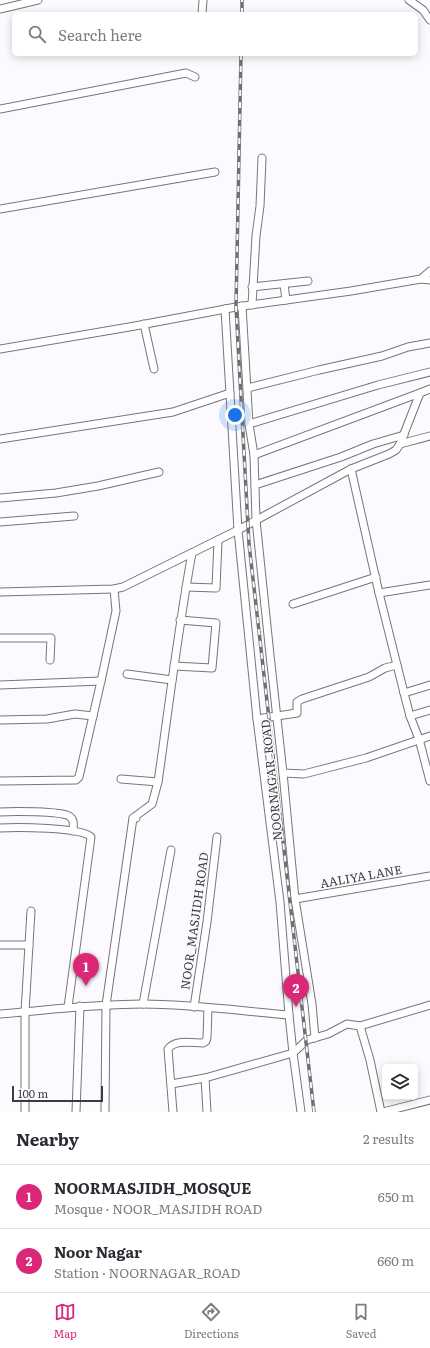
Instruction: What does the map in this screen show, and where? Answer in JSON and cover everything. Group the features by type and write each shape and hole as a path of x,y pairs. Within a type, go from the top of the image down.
{"street":[{"path":"0,9 38,0"},
{"path":"202,12 203,0"},
{"path":"408,0 423,10 430,20"},
{"path":"0,109 186,73 195,77"},
{"path":"252,305 256,236 260,206 262,158"},
{"path":"0,209 215,172"},
{"path":"421,279 430,271"},
{"path":"0,349 242,306 351,291 421,279 430,280"},
{"path":"252,287 308,281"},
{"path":"284,284 286,300"},
{"name":"NOORNAGAR_ROAD","path":"242,306 249,424 254,455 256,520 295,899 312,1004 315,1038"},
{"path":"225,309 238,530 258,719 280,902 289,1015 301,1112"},
{"path":"144,324 154,369"},
{"path":"248,388 382,356 408,347 430,344"},
{"path":"249,424 378,385 430,372"},
{"path":"254,455 430,389"},
{"path":"0,438 172,412 230,393"},
{"path":"0,592 114,589 123,587 238,530 351,469 396,450 404,435 420,393"},
{"path":"255,485 341,457 373,444 404,435"},
{"path":"400,444 430,436"},
{"path":"351,469 379,593 404,693 430,781"},
{"path":"0,498 56,493 98,486 159,472"},
{"path":"0,522 74,516"},
{"path":"186,587 216,588 218,540"},
{"path":"105,1112 106,1005 135,818 152,804 158,782 180,620 192,553"},
{"path":"293,604 376,577"},
{"path":"379,593 430,585"},
{"path":"0,781 76,780 79,777 102,681 116,611 114,589"},
{"path":"174,666 212,668 216,623 180,620"},
{"path":"0,638 51,638 50,660"},
{"path":"258,719 297,713 297,702 302,699 369,677 385,668 397,665"},
{"path":"126,674 172,680"},
{"path":"0,685 102,681"},
{"path":"404,693 430,685"},
{"path":"410,716 430,710"},
{"path":"0,720 47,719 75,714 93,716"},
{"path":"283,773 304,774 366,758 430,736"},
{"path":"121,780 158,782"},
{"path":"0,812 44,812 65,815 70,817 74,822 73,831"},
{"path":"0,828 18,827 73,831 88,834 91,837 68,1007"},
{"name":"NOOR_MASJIDH ROAD","path":"194,1006 207,922 217,837"},
{"path":"143,1004 171,850"},
{"name":"AALIYA LANE","path":"295,899 430,876"},
{"path":"25,1112 25,1012 31,911"},
{"path":"0,945 29,945"},
{"name":"NOOR_MASJIDH ROAD","path":"0,1014 80,1006 143,1004 194,1006 289,1015"},
{"path":"171,1084 205,1078 293,1053 307,1040 328,1034 347,1024 360,1026 430,1005"},
{"path":"76,1112 80,1006"},
{"path":"173,1112 168,1052 169,1047 173,1044 203,1043 206,1041 208,1008"},
{"path":"360,1026 370,1060 382,1112 430,1100"},
{"path":"205,1078 207,1112"}],"railway":[{"path":"242,0 242,12"},
{"path":"241,56 236,307 249,544 314,1112"}],"place":[{"name":"NOORMASJIDH_MOSQUE","path":"86,986"},
{"name":"Noor Nagar","path":"296,1007"}]}
